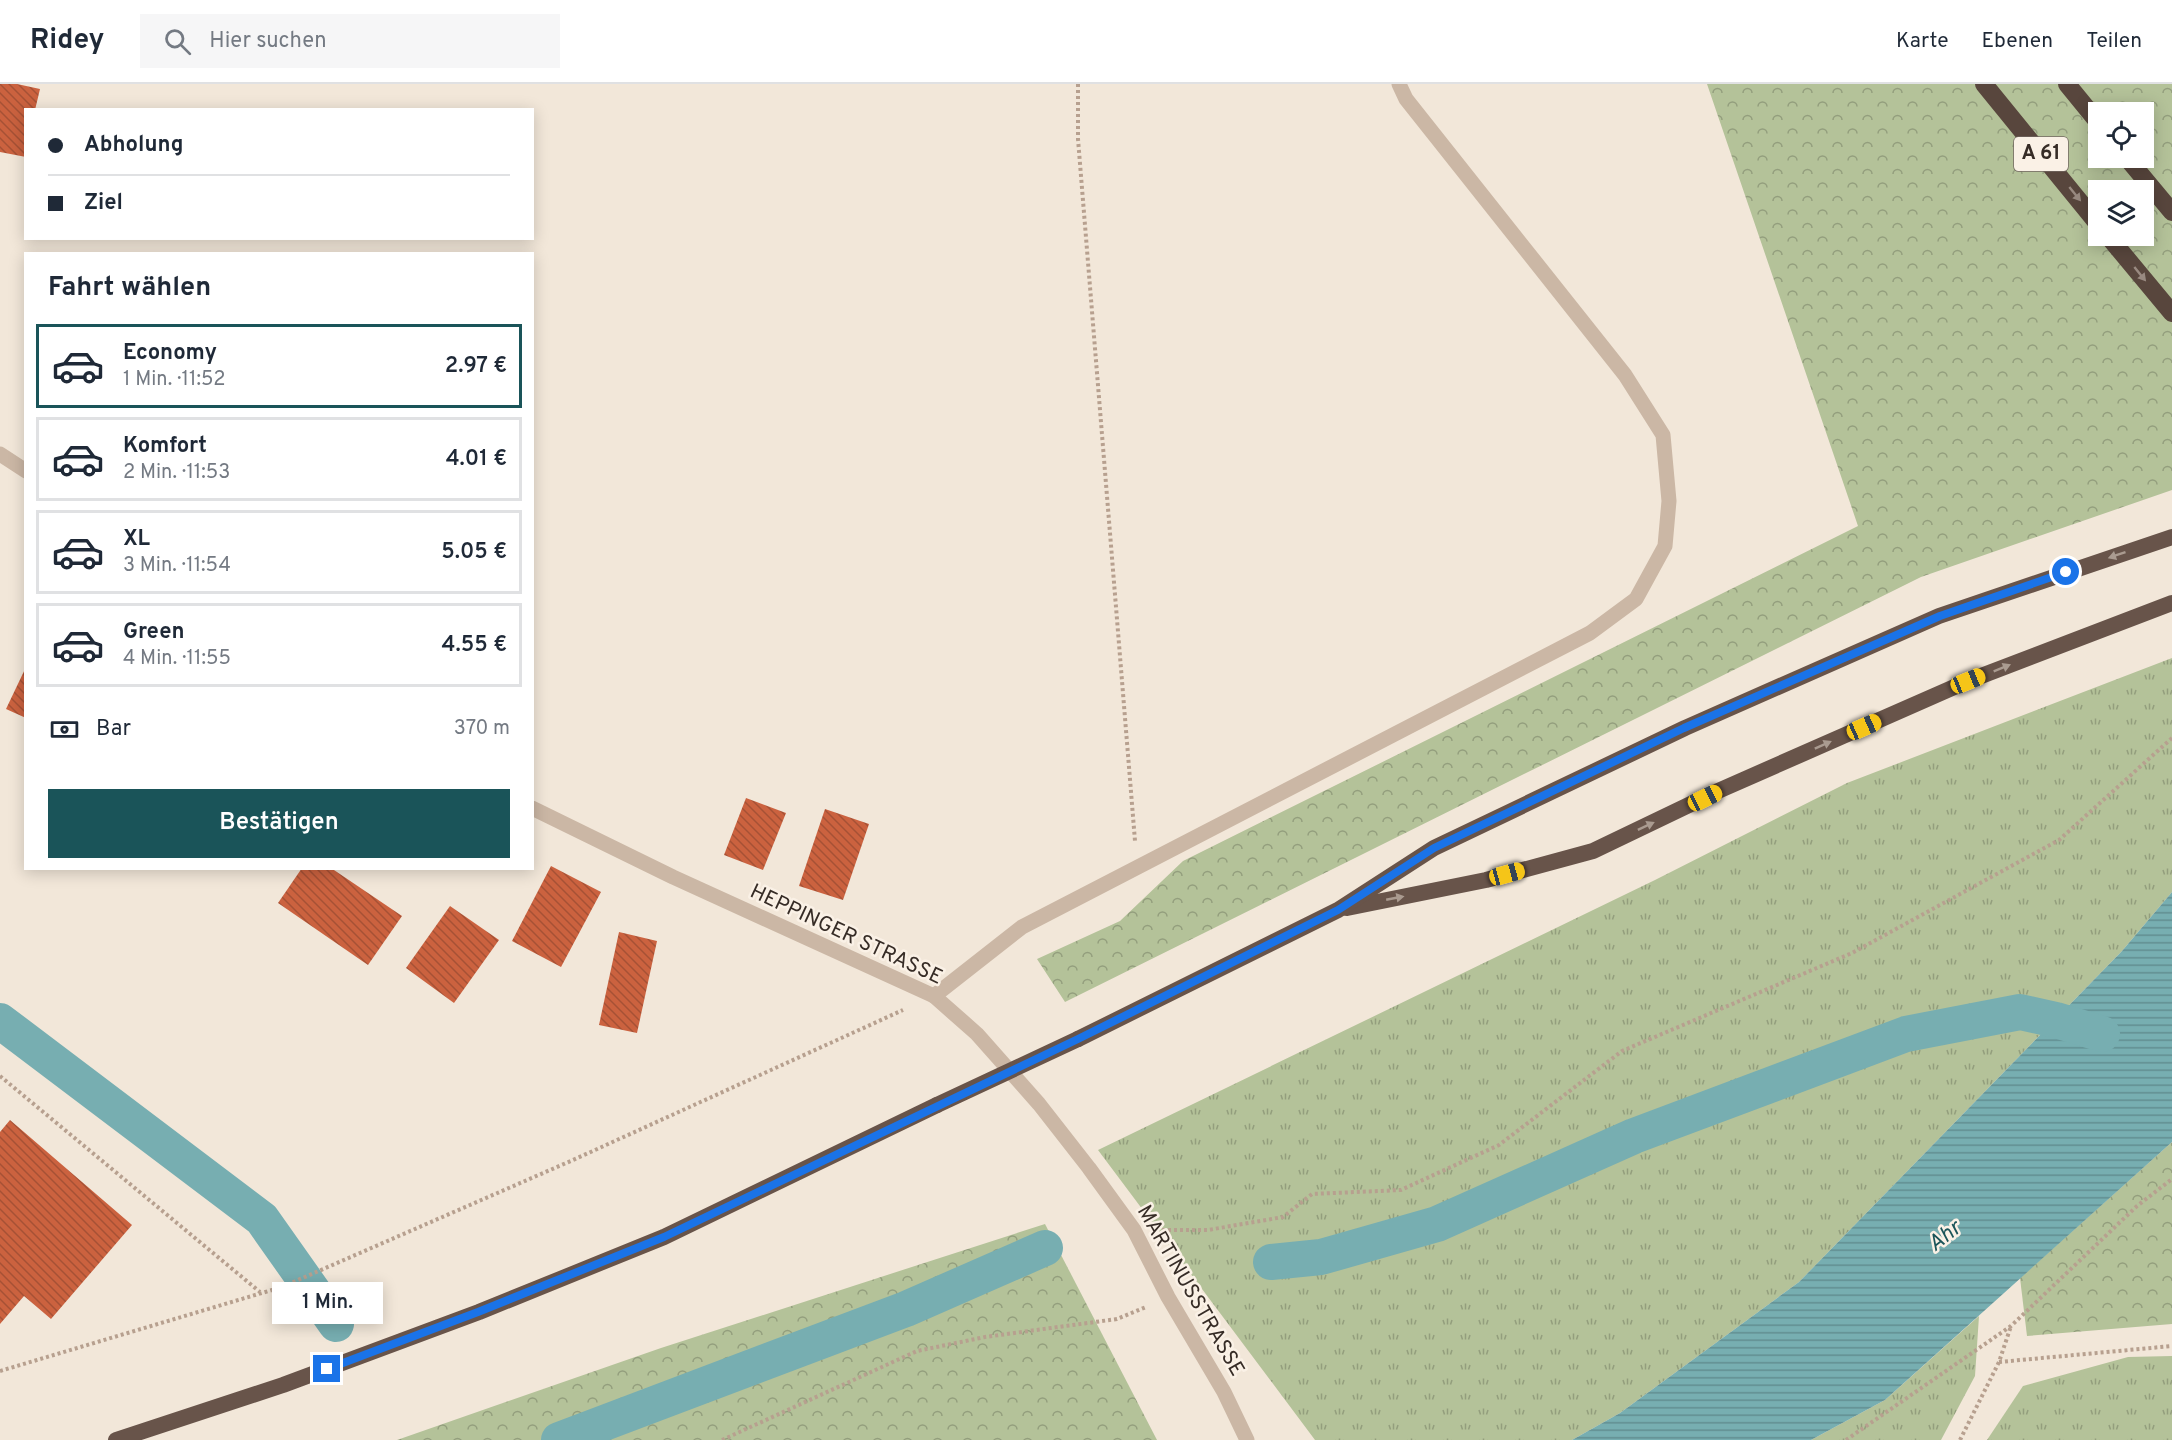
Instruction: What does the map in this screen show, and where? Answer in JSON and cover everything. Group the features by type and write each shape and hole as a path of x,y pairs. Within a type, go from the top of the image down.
{"highway":[{"name":"A 61","path":"1984,84 2088,212"},
{"path":"2067,84 2088,110"},
{"path":"2135,168 2172,212"},
{"path":"2116,246 2172,313"},
{"path":"116,1440 283,1385 478,1312 653,1242 1078,1039 1338,910 1434,848 1684,728 1940,616 2172,537"},
{"path":"1338,910 1486,880 1593,851 1718,791 1968,681 2171,603"}],"street":[{"path":"934,996 1022,927 1590,633 1636,599 1665,546 1669,501 1663,435 1625,375 1412,107 1399,84"},
{"path":"0,454 24,470"},
{"name":"HEPPINGER STRASSE","path":"534,809 673,878 934,996 977,1034 1039,1104 1089,1168"},
{"name":"MARTINUSSTRASSE","path":"1089,1168 1134,1230 1168,1298 1224,1392 1247,1440"}],"path":[{"path":"1078,84 1078,139 1137,866"},
{"path":"1134,1230 1208,1230 1283,1217 1312,1194 1401,1190 1499,1145 1622,1051 1852,953 2059,840 2172,738"},
{"path":"0,1371 282,1287 327,1269 934,996"},
{"path":"0,1076 261,1293"},
{"path":"1846,1440 2011,1326 2137,1206 2172,1179"},
{"path":"722,1440 917,1351 985,1337 1117,1320 1168,1298"},
{"path":"1960,1440 1999,1362 2011,1326"},
{"path":"1999,1362 2172,1346"}],"green space":[{"path":"1707,84 2172,84 2172,490 1921,577 1065,1002 1037,959 1120,921 1183,861 1858,526"},
{"path":"2172,658 2172,892 2122,951 1799,1282 1620,1413 1572,1440 1315,1440 1098,1150 1655,880 1847,783"},
{"path":"2172,1142 2172,1324 2027,1336 2020,1278"},
{"path":"1045,1224 1157,1440 397,1440 661,1348"},
{"path":"1979,1316 1975,1376 1941,1440 1811,1440 1885,1400"},
{"path":"2172,1356 2172,1440 1987,1440 2023,1386 2128,1357"}],"water":[{"name":"Ahr","path":"2172,892 2172,1142 1885,1400 1811,1440 1572,1440 1620,1413 1799,1282 2122,951"}],"building":[{"path":"0,84 17,84 40,89 35,108 24,108 24,157 0,152"},
{"path":"24,671 24,717 6,709"},
{"path":"746,798 786,813 763,870 724,855"},
{"path":"825,809 869,824 843,900 799,886"},
{"path":"551,866 601,892 561,967 512,941"},
{"path":"301,870 334,870 402,916 368,965 278,903"},
{"path":"450,906 499,940 454,1003 406,968"},
{"path":"619,932 657,941 637,1033 599,1025"},
{"path":"10,1120 132,1225 51,1319 24,1296 0,1324 0,1132"}],"waterway":[{"path":"1271,1262 1321,1257 1437,1224 1634,1136 1906,1034 2020,1012 2102,1034"},
{"path":"0,1021 262,1219 336,1324"},
{"path":"559,1440 906,1309 1045,1248"}],"route":[{"path":"327,1369 478,1312 664,1237 1078,1039 1338,910 1434,848 1684,728 1940,616 2066,572"}]}
